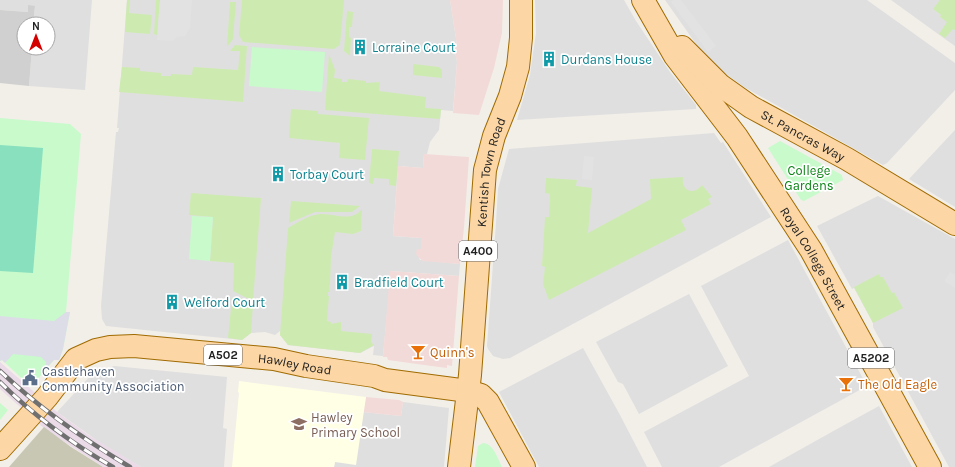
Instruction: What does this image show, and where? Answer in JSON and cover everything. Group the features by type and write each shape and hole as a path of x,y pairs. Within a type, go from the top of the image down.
{"main road":[{"name":"Kentish Town Road","path":"460,467 468,391 485,170 494,136 510,96 518,67 521,38 521,0"},
{"name":"Royal College Street","path":"643,0 675,56 738,137 812,250 930,467"},
{"name":"St. Pancras Way","path":"662,32 684,49 720,85 746,103 847,159 955,224"},
{"name":"Hawley Road","path":"0,449 47,397 76,359 96,350 124,346 269,358 374,376 385,380 468,391 481,395 488,402 524,467"}],"shaded area":[{"path":"0,0 92,0 85,90 29,86 31,56 56,56 56,16 34,16 35,6 28,12 0,10"},
{"path":"127,0 450,0 457,45 454,46 457,62 453,111 441,110 439,130 430,142 427,154 424,154 423,168 398,166 393,236 422,238 421,250 417,249 420,260 460,264 459,276 391,271 383,356 373,355 374,346 360,353 288,345 280,335 280,331 275,335 265,332 251,333 242,340 106,326 102,319 101,306 116,132 118,132 119,128 117,128"},
{"path":"160,0 192,0 190,28 185,36 177,37 173,41 157,40"},
{"path":"450,0 503,0 502,33 494,68 479,115 453,113 457,62 454,46 457,45"},
{"path":"535,0 624,0 670,72 696,105 696,109 517,120 530,75 536,33"},
{"path":"665,0 867,0 955,63 955,90 887,163 883,165 744,87 708,61"},
{"path":"673,0 681,0 716,46 708,52 671,2"},
{"path":"891,0 955,0 955,46 945,39"},
{"path":"28,5 35,6 34,16 16,16 16,56 31,56 29,86 0,83 0,10 28,12"},
{"path":"955,130 955,207 909,179"},
{"path":"714,133 721,143 723,142 771,217 510,358 503,359 493,356 487,346 498,189 509,149"},
{"path":"424,154 469,157 460,264 423,261 417,256 416,253 417,249 421,249 421,238 393,236 398,166 423,168"},
{"path":"584,156 594,157 592,180 582,179"},
{"path":"878,196 955,239 955,467 949,467 873,327 873,323 854,288 852,289 817,226"},
{"path":"788,240 867,386 719,467 662,467 644,432 749,376 701,286"},
{"path":"390,271 459,276 452,366 447,365 447,368 424,365 388,360 387,357 383,357"},
{"path":"950,272 955,275 955,288 944,281"},
{"path":"689,294 728,366 639,414 623,384 618,382 596,342"},
{"path":"66,312 70,312 63,349 59,360 54,360 45,369 46,362 41,357 13,354 5,363 2,360 0,361 0,316 54,321"},
{"path":"583,348 647,467 539,467 499,392"},
{"path":"0,362 57,412 87,434 141,467 103,467 46,430 0,389"},
{"path":"114,366 227,377 223,428 227,429 224,467 141,467 102,444 57,412 92,374"},
{"name":"Hawley Primary School","path":"239,381 366,397 356,465 335,462 334,467 232,467"},
{"path":"366,397 399,400 403,402 401,416 363,412"},
{"path":"403,402 449,408 444,467 334,467 335,462 361,431 363,412 401,416"},
{"path":"879,406 912,467 769,467 837,429"},
{"path":"44,427 71,447 103,467 9,467"}],"green space":[{"path":"127,0 130,0 129,13 152,15 150,34 125,32"},
{"path":"156,0 160,0 157,35 154,34"},
{"path":"242,0 344,0 340,45 334,49 243,42 239,35"},
{"path":"940,0 955,0 955,30 953,29 945,38 939,34 947,22 933,9"},
{"path":"230,2 236,2 233,39 227,47"},
{"path":"347,11 353,12 352,27 349,27 349,37 351,38 350,56 344,51"},
{"path":"235,45 247,46 243,102 119,92 122,67 140,68 140,71 161,73 161,76 171,76 171,74 192,75 193,67 238,70 240,51 230,51"},
{"path":"252,47 325,52 322,92 249,86"},
{"path":"329,54 335,70 334,78 342,79 342,82 347,82 348,79 366,81 366,83 380,82 379,91 426,97 425,108 441,109 440,119 325,110"},
{"path":"413,64 439,67 442,70 442,78 413,75"},
{"path":"291,109 318,111 318,114 369,118 365,160 339,158 340,143 289,138"},
{"path":"0,118 70,124 81,134 66,312 70,312 63,349 59,360 54,360 31,387 2,360 0,361"},
{"name":"College Gardens","path":"780,141 842,175 843,180 804,201 801,200 768,148"},
{"path":"0,145 43,148 33,273 0,271"},
{"path":"372,149 399,151 396,186 389,185 389,179 374,178 373,184 369,183"},
{"path":"683,177 684,186 686,189 692,191 702,185 712,197 708,199 711,204 681,220 686,230 549,300 543,284 545,267 542,266 545,217 549,217 550,194 545,193 546,178 577,180 576,186 592,188 588,233 651,199 650,179"},
{"path":"191,193 261,198 253,301 233,291 234,263 210,261 213,217 189,215"},
{"path":"291,201 360,206 352,212 315,212 289,223"},
{"path":"362,209 361,231 353,234 335,232 331,257 327,321 331,322 331,324 341,322 341,331 372,334 371,342 374,345 360,353 288,345 280,335 288,228 312,216 326,214 353,216"},
{"path":"192,216 213,217 210,261 189,259"},
{"path":"879,274 880,277 883,277 892,293 894,292 903,308 873,323 854,287"},
{"path":"238,297 253,304 251,333 242,340 228,338 232,298"},
{"path":"0,403 8,410 0,420"},
{"path":"483,443 492,448 502,467 475,467 478,446"}],"railway":[{"path":"0,371 30,398 62,422 130,467"},
{"path":"0,382 26,406 54,428 83,449 113,467"}],"place":[{"name":"Lorraine Court","path":"360,47"},
{"name":"Durdans House","path":"549,59"},
{"name":"Torbay Court","path":"278,174"},
{"name":"Bradfield Court","path":"342,282"},
{"name":"Welford Court","path":"172,302"},
{"name":"Quinn's","path":"418,352"},
{"name":"Castlehaven Community Association","path":"30,378"},
{"name":"The Old Eagle","path":"846,384"},
{"name":"Hawley Primary School","path":"299,424"}]}
